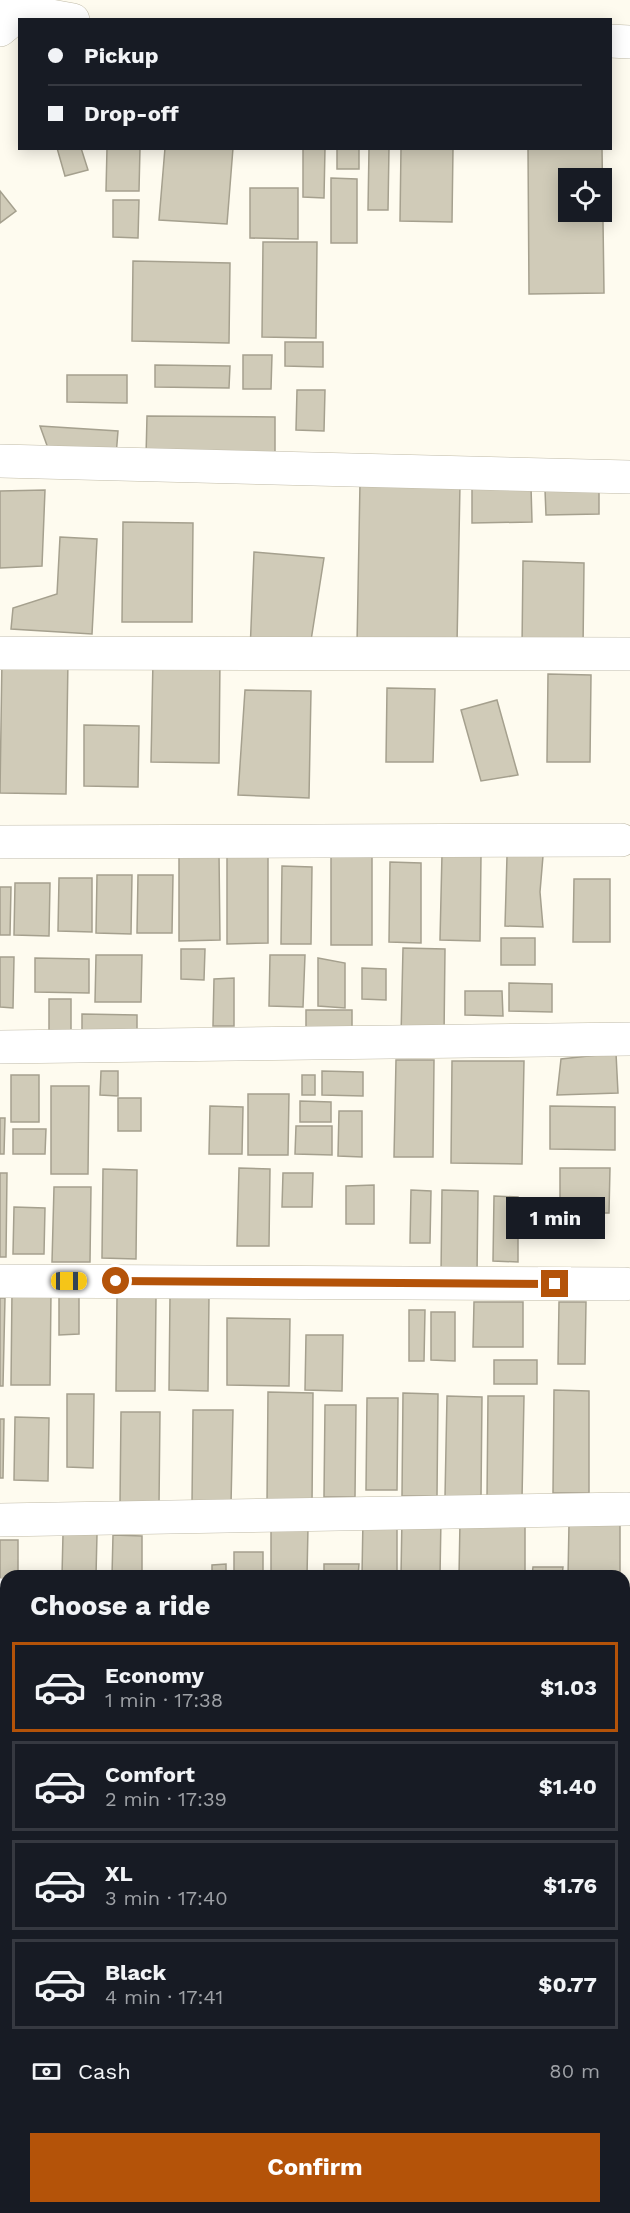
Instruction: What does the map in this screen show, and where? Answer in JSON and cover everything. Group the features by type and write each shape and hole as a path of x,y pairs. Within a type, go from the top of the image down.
{"main road":[{"path":"8,14 51,18"},
{"path":"612,41 630,42"},
{"path":"0,461 630,477"},
{"path":"0,653 630,654"},
{"path":"0,843 621,840"},
{"path":"0,1047 630,1039"},
{"path":"0,1281 625,1284"},
{"path":"0,1520 627,1509"}],"building":[{"path":"58,150 82,150 88,170 65,176"},
{"path":"107,150 140,150 139,191 106,191"},
{"path":"165,150 233,150 227,224 159,220"},
{"path":"303,150 325,150 324,198 303,197"},
{"path":"337,150 359,150 359,169 337,169"},
{"path":"369,150 389,150 388,210 368,210"},
{"path":"401,150 453,150 452,222 400,221"},
{"path":"528,150 602,150 602,168 558,168 558,222 603,222 604,293 529,294"},
{"path":"331,178 357,179 357,243 331,243"},
{"path":"250,188 298,188 298,239 250,238"},
{"path":"0,191 16,211 0,223"},
{"path":"113,200 139,200 138,238 113,237"},
{"path":"263,242 317,242 316,338 262,337"},
{"path":"133,261 230,263 229,343 132,341"},
{"path":"285,342 323,342 323,367 285,366"},
{"path":"243,355 272,355 271,389 243,389"},
{"path":"155,365 230,366 229,388 155,387"},
{"path":"67,375 127,375 127,403 67,402"},
{"path":"297,390 325,390 324,431 296,430"},
{"path":"147,416 275,417 275,458 146,457"},
{"path":"40,426 118,431 116,456 49,451"},
{"path":"360,483 460,484 457,645 357,644"},
{"path":"531,486 532,522 472,523 472,487"},
{"path":"45,490 42,566 0,568 0,491"},
{"path":"545,490 599,490 599,514 546,515"},
{"path":"123,522 193,523 192,622 122,622"},
{"path":"60,537 97,539 92,634 11,629 13,608 57,594"},
{"path":"254,552 324,558 309,653 250,652"},
{"path":"523,561 584,563 583,649 522,648"},
{"path":"2,658 68,659 66,794 0,793"},
{"path":"153,659 220,659 219,763 151,762"},
{"path":"548,674 591,675 590,762 547,762"},
{"path":"387,688 435,689 433,762 386,762"},
{"path":"245,690 311,691 309,798 238,795"},
{"path":"497,700 518,775 481,781 461,710"},
{"path":"84,725 139,726 138,787 84,786"},
{"path":"179,853 219,853 220,940 179,941"},
{"path":"442,854 481,855 480,941 440,940"},
{"path":"227,855 268,855 268,943 227,944"},
{"path":"331,856 372,857 372,945 331,945"},
{"path":"507,856 543,856 540,892 543,927 505,926"},
{"path":"390,862 421,863 421,943 389,942"},
{"path":"282,866 312,867 311,944 281,944"},
{"path":"97,875 132,875 131,934 96,933"},
{"path":"138,875 173,875 172,933 137,933"},
{"path":"59,878 92,878 92,932 58,931"},
{"path":"574,879 610,879 610,942 573,942"},
{"path":"15,883 50,883 49,936 14,935"},
{"path":"0,887 11,887 10,935 0,935"},
{"path":"501,938 535,938 535,965 501,965"},
{"path":"403,948 445,949 444,1037 401,1036"},
{"path":"181,949 205,949 204,980 181,979"},
{"path":"96,955 142,955 141,1002 95,1002"},
{"path":"270,955 305,955 303,1007 269,1006"},
{"path":"0,957 14,957 13,1008 0,1007"},
{"path":"35,958 89,959 89,993 35,992"},
{"path":"318,958 345,963 345,1008 318,1006"},
{"path":"362,968 386,969 386,1000 362,999"},
{"path":"234,978 234,1026 213,1026 214,979"},
{"path":"509,983 552,984 552,1012 509,1011"},
{"path":"465,991 502,991 503,1016 465,1015"},
{"path":"49,999 71,999 71,1042 49,1042"},
{"path":"306,1010 352,1010 352,1035 306,1035"},
{"path":"82,1014 137,1015 137,1039 82,1039"},
{"path":"616,1053 618,1093 557,1095 561,1059"},
{"path":"396,1060 434,1060 433,1157 394,1157"},
{"path":"452,1061 524,1061 522,1164 451,1163"},
{"path":"101,1071 118,1071 118,1096 100,1095"},
{"path":"322,1071 363,1072 363,1096 322,1095"},
{"path":"11,1075 39,1075 39,1122 11,1122"},
{"path":"302,1075 315,1075 315,1095 302,1095"},
{"path":"51,1086 89,1086 88,1174 51,1174"},
{"path":"248,1094 289,1094 288,1155 248,1155"},
{"path":"118,1098 141,1098 141,1131 118,1131"},
{"path":"300,1101 331,1102 331,1122 300,1122"},
{"path":"210,1106 243,1107 242,1154 209,1154"},
{"path":"550,1106 615,1107 615,1150 550,1149"},
{"path":"339,1111 362,1111 362,1157 338,1156"},
{"path":"0,1118 5,1118 4,1154 0,1154"},
{"path":"296,1126 332,1126 332,1155 295,1154"},
{"path":"13,1129 46,1129 45,1154 13,1154"},
{"path":"239,1168 270,1169 269,1246 237,1246"},
{"path":"560,1168 610,1168 609,1213 560,1213"},
{"path":"103,1169 137,1170 136,1259 102,1258"},
{"path":"0,1173 7,1173 6,1257 0,1257"},
{"path":"283,1173 313,1173 312,1207 282,1207"},
{"path":"374,1185 374,1224 346,1224 346,1186"},
{"path":"54,1187 91,1187 90,1262 52,1262"},
{"path":"411,1190 431,1191 430,1243 410,1243"},
{"path":"442,1190 478,1191 477,1275 441,1274"},
{"path":"494,1196 518,1197 518,1262 493,1261"},
{"path":"14,1207 45,1208 44,1254 13,1254"},
{"path":"12,1291 51,1292 50,1385 11,1385"},
{"path":"59,1296 79,1296 79,1334 59,1335"},
{"path":"170,1296 209,1296 208,1391 169,1390"},
{"path":"117,1297 156,1297 155,1391 116,1391"},
{"path":"0,1298 5,1298 3,1386 0,1386"},
{"path":"474,1302 523,1302 523,1347 473,1347"},
{"path":"559,1302 586,1302 585,1364 558,1364"},
{"path":"409,1310 425,1310 424,1361 409,1361"},
{"path":"431,1312 455,1312 455,1361 431,1360"},
{"path":"227,1318 290,1319 289,1386 227,1385"},
{"path":"306,1335 343,1335 342,1391 305,1390"},
{"path":"494,1360 537,1360 537,1384 494,1384"},
{"path":"554,1390 589,1391 589,1493 553,1493"},
{"path":"268,1392 313,1393 312,1504 267,1504"},
{"path":"403,1393 438,1394 437,1496 402,1496"},
{"path":"67,1394 94,1394 93,1468 67,1467"},
{"path":"447,1396 482,1397 481,1497 445,1497"},
{"path":"488,1396 524,1396 522,1499 487,1499"},
{"path":"367,1398 398,1398 397,1490 366,1490"},
{"path":"325,1405 356,1405 355,1497 324,1497"},
{"path":"193,1410 233,1410 231,1505 192,1504"},
{"path":"121,1412 160,1412 159,1506 120,1505"},
{"path":"15,1417 49,1418 48,1481 14,1480"},
{"path":"0,1419 4,1419 3,1478 0,1478"},
{"path":"363,1518 397,1518 397,1570 362,1570"},
{"path":"402,1518 441,1518 440,1570 401,1570"},
{"path":"460,1522 525,1522 525,1570 459,1570"},
{"path":"569,1524 620,1525 620,1570 568,1570"},
{"path":"271,1527 308,1527 307,1570 271,1570"},
{"path":"63,1534 97,1534 96,1570 62,1570"},
{"path":"113,1535 142,1536 142,1570 112,1570"},
{"path":"0,1540 18,1540 18,1570 0,1570"},
{"path":"234,1552 263,1552 263,1570 234,1570"},
{"path":"226,1564 226,1570 212,1570 212,1565"},
{"path":"324,1564 359,1564 358,1570 324,1570"},
{"path":"533,1567 563,1567 563,1570 533,1570"}],"route":[{"path":"116,1281 555,1284"}]}
